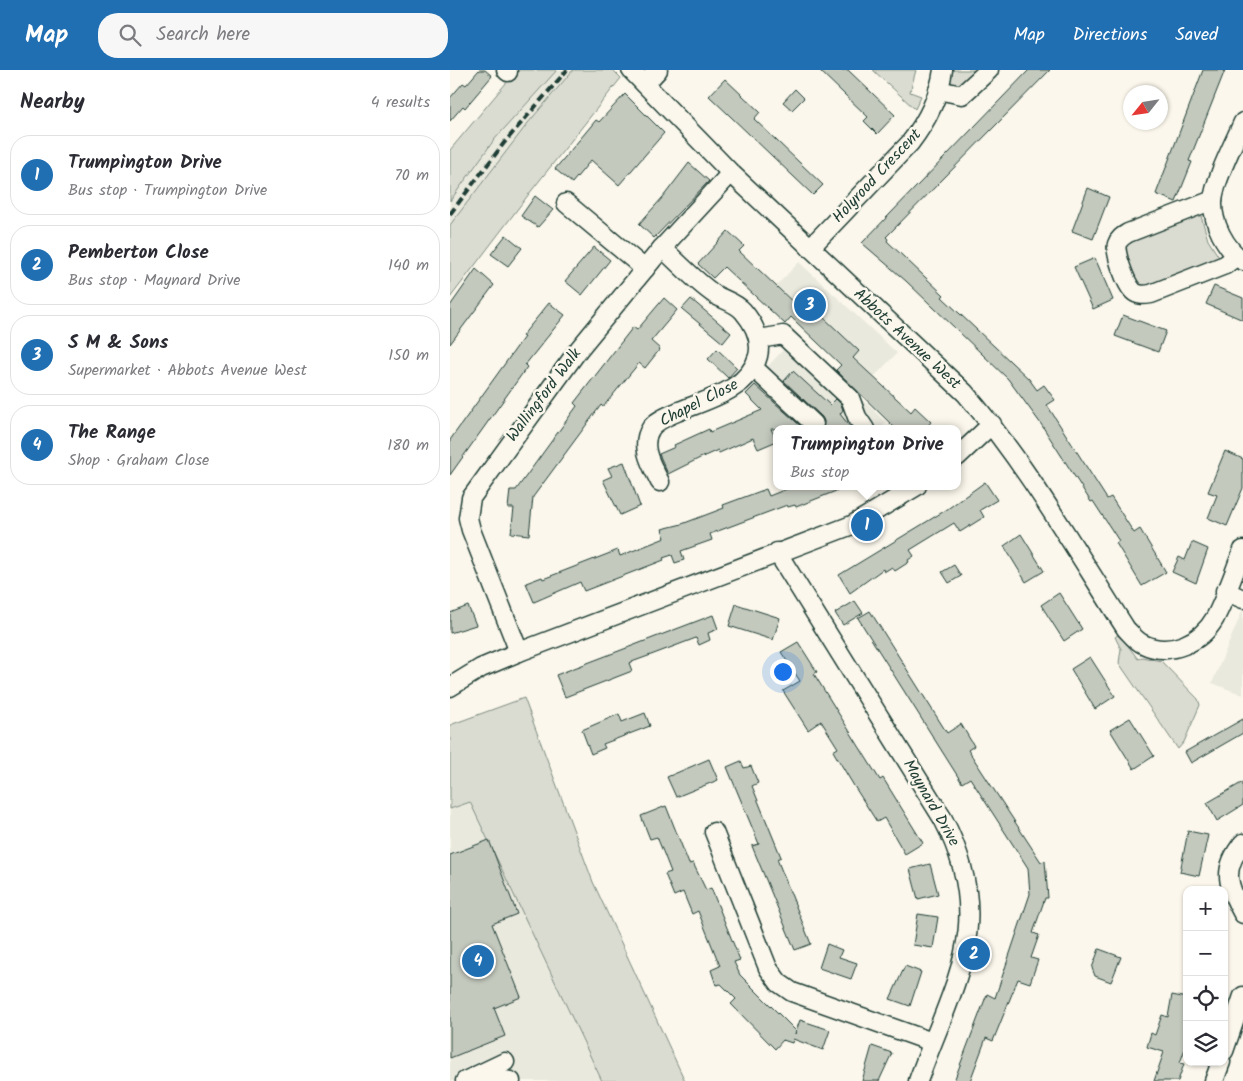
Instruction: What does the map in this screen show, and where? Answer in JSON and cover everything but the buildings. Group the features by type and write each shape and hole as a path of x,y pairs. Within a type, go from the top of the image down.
{"street":[{"name":"Abbots Avenue West","path":"631,70 731,173 965,393 992,424 1024,468 1126,629 1140,643 1163,651 1178,648 1192,641 1206,630 1214,618 1225,591"},
{"path":"645,84 658,70"},
{"name":"Holyrood Crescent","path":"810,248 910,143 925,122 938,90 943,70"},
{"path":"938,90 962,95 989,70"},
{"path":"1213,200 1135,230 1119,239 1116,246 1116,254 1133,291 1139,295 1152,294 1240,258 1220,233 1213,200 1243,122"},
{"name":"Wallingford Walk","path":"519,652 471,530 468,507 470,498 579,349 662,248 731,173"},
{"path":"566,203 645,268"},
{"path":"662,248 706,288 742,309 752,322 759,339 783,335 850,398 856,416 863,425"},
{"name":"Chapel Close","path":"660,482 646,449 651,428 661,419 728,390 744,379 754,368 759,339"},
{"path":"754,368 814,424"},
{"path":"961,453 992,424"},
{"path":"450,687 481,668 519,652 852,525 909,490"},
{"path":"1243,550 1225,591 1243,599"},
{"name":"Maynard Drive","path":"777,552 943,818 962,860 970,904 966,945 960,970 918,1081"},
{"path":"714,832 768,968 779,983 792,992 932,1042"},
{"path":"1243,843 1231,861 1229,872 1232,894 1243,914"},
{"path":"1228,1039 1243,996"},
{"path":"471,1078 506,1062"},
{"path":"1214,1081 1219,1066"},
{"path":"471,1078 511,1081"}],"shaded area":[{"path":"517,70 557,70 494,140 450,201 450,150"},
{"path":"557,70 573,70 528,123 450,225 450,201 494,140"},
{"path":"573,70 613,70 621,78 532,190 450,298 450,225 528,123"},
{"path":"873,70 916,70 910,92 921,96 915,109"},
{"path":"951,70 983,70 965,88 948,85"},
{"path":"1199,209 1208,240 1222,262 1153,291 1137,289 1122,247 1125,242"},
{"path":"799,262 897,353 874,377 853,357 859,351 804,299 797,306 776,286"},
{"path":"795,337 886,422 883,425 779,425 744,392"},
{"path":"1243,609 1243,695 1212,683"},
{"path":"1119,634 1138,659 1142,657 1161,661 1198,699 1200,705 1184,742 1178,749 1119,663 1121,649 1115,637"},
{"path":"524,698 593,882 685,1081 602,1081 470,802 450,809 450,725"},
{"path":"470,802 602,1081 450,1081 450,809"}],"railway":[{"path":"450,214 504,143 567,70"}],"place":[{"name":"S M & Sons","path":"810,305"},
{"name":"Trumpington Drive","path":"867,525"},
{"name":"Pemberton Close","path":"974,954"},
{"name":"The Range","path":"478,961"}]}
